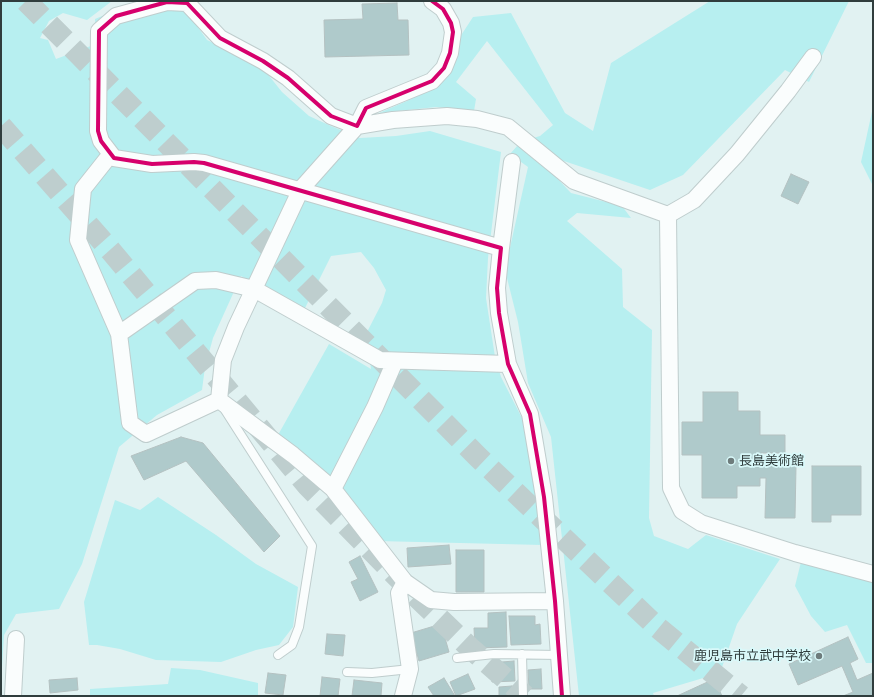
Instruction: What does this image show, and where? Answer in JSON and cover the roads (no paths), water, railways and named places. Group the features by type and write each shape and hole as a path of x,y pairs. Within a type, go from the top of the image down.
{"street":[{"path":"219,400 223,360 254,289 301,189 357,126 366,108 432,81 444,68 450,53 453,32 451,23 443,9 432,1"},
{"path":"501,248 301,189 204,163 152,164 114,158 100,141 98,131 99,31 116,16 167,2 187,3 220,38 263,61 288,78 331,116 357,126 393,120 447,116 477,119 508,127 574,181 668,215 694,200 737,154 788,91 813,57"},
{"path":"110,155 83,189 78,240 119,334 130,423 146,434 219,400"},
{"path":"512,162 497,288 499,314 508,364 530,414 544,497 555,601 562,696"},
{"path":"668,215 671,488 682,511 701,523 795,553 873,574"},
{"path":"119,334 195,282 216,280 254,289 380,360 508,364"},
{"path":"333,489 375,407 395,361"},
{"path":"219,400 293,455 333,489 405,582 431,600 454,602 555,601"},
{"path":"402,696 410,669 399,593 405,582"},
{"path":"13,696 16,639"}],"lane":[{"path":"219,400 312,546 300,626 292,645 278,655"},
{"path":"457,658 494,654 559,655"},
{"path":"522,654 523,696"},
{"path":"347,672 372,673 410,669"}],"tunnel":[{"path":"26,1 478,457 657,627 741,696"},
{"path":"1,126 111,251 307,485 419,599 469,647 525,696"}],"place":[{"name":"長島美術館","path":"731,461"},
{"name":"鹿児島市立武中学校","path":"819,656"}]}
